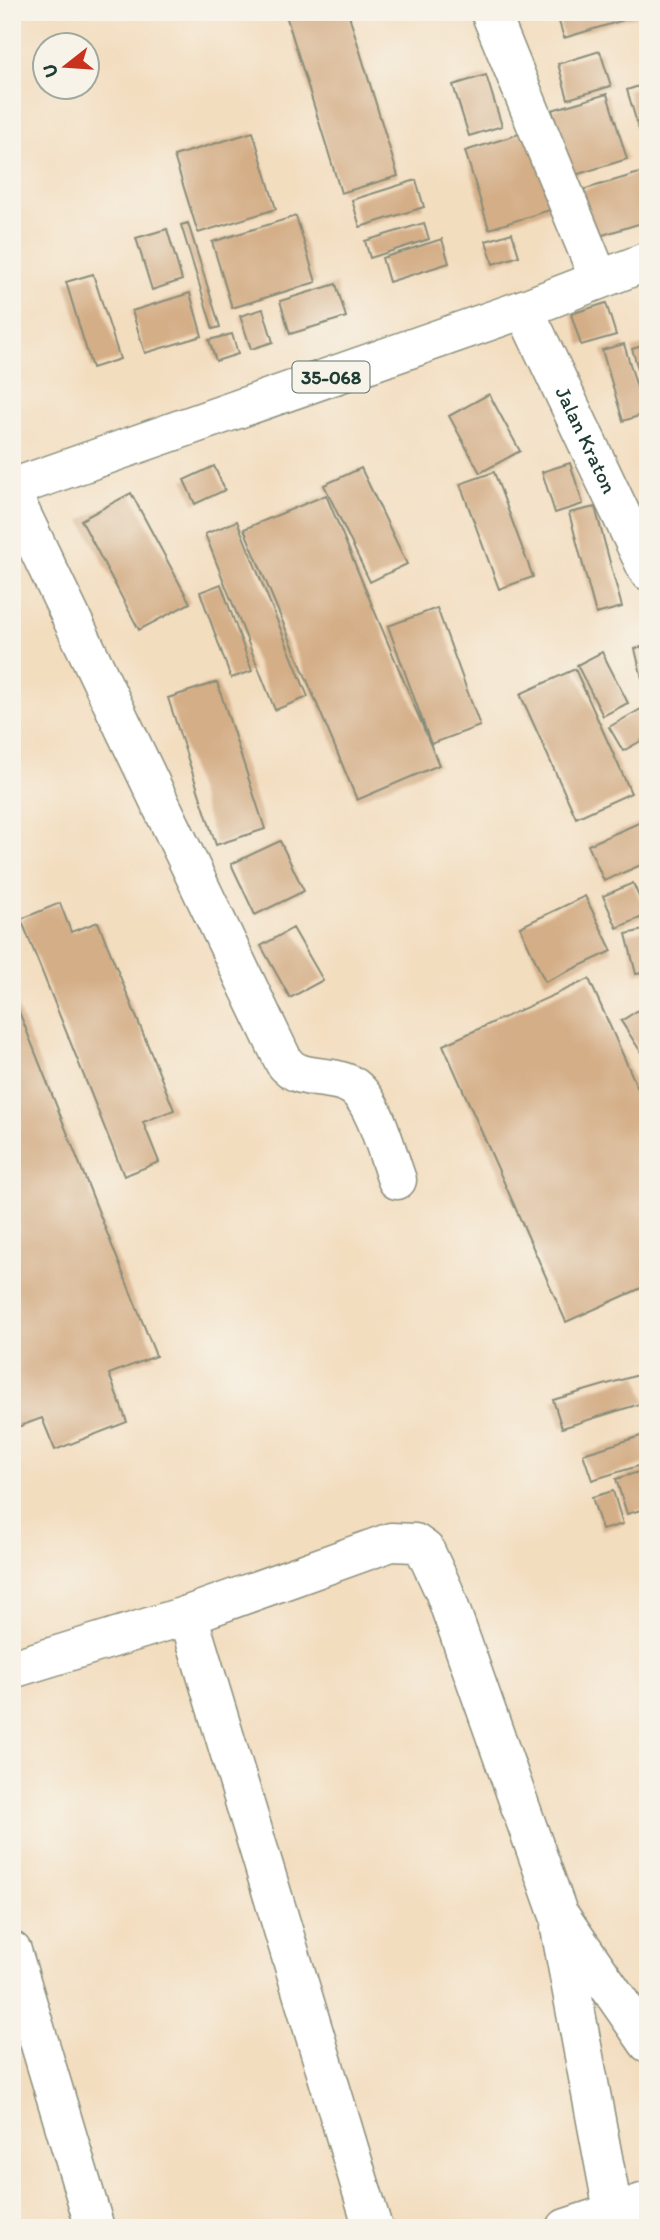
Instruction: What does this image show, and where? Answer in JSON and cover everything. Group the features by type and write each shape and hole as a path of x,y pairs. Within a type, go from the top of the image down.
{"street":[{"path":"490,12 599,279"},
{"name":"35-068","path":"12,488 524,309 648,261"},
{"name":"Jalan Kraton","path":"524,309 648,572"},
{"path":"12,494 284,1062 293,1071 354,1087 369,1105 397,1180"},
{"path":"12,1670 188,1615 391,1542 415,1543 425,1550 444,1591 558,1913 631,2206 566,2228"},
{"path":"188,1615 373,2228"},
{"path":"558,1913 648,2043"},
{"path":"12,1951 95,2228"}],"building":[{"path":"285,12 348,12 398,176 341,193"},
{"path":"556,12 636,12 637,16 564,38"},
{"path":"600,51 611,86 568,99 558,64"},
{"path":"486,75 502,126 469,136 453,85"},
{"path":"648,83 648,156 647,156 627,90"},
{"path":"607,94 627,159 572,176 552,110"},
{"path":"529,131 553,209 489,229 465,151"},
{"path":"253,132 276,209 198,233 174,156"},
{"path":"646,171 648,221 593,238 579,191"},
{"path":"416,180 424,207 360,227 352,200"},
{"path":"296,216 316,282 232,308 212,242"},
{"path":"188,223 220,327 213,329 181,225"},
{"path":"424,223 429,239 370,258 365,241"},
{"path":"167,229 182,280 152,290 136,238"},
{"path":"512,233 519,256 493,264 486,241"},
{"path":"442,239 449,263 389,282 382,258"},
{"path":"93,274 120,359 92,368 66,282"},
{"path":"336,284 346,317 290,334 280,301"},
{"path":"190,293 202,336 145,353 132,311"},
{"path":"606,303 616,335 581,345 571,314"},
{"path":"263,309 273,342 251,349 240,316"},
{"path":"232,334 238,354 216,361 209,340"},
{"path":"624,344 645,414 623,421 602,350"},
{"path":"648,344 648,397 647,397 632,349"},
{"path":"489,394 520,451 480,473 449,416"},
{"path":"570,463 583,504 555,513 542,472"},
{"path":"214,466 225,490 195,504 184,480"},
{"path":"361,468 407,564 370,582 324,485"},
{"path":"494,472 533,577 499,589 460,484"},
{"path":"131,493 190,603 139,630 81,520"},
{"path":"326,495 439,765 357,800 244,529"},
{"path":"595,507 622,607 596,614 569,513"},
{"path":"237,521 308,697 275,710 205,534"},
{"path":"221,584 252,671 231,678 200,592"},
{"path":"437,608 480,726 431,744 388,626"},
{"path":"648,645 648,677 642,678 635,649"},
{"path":"602,652 628,703 603,716 577,665"},
{"path":"575,669 631,793 576,818 520,694"},
{"path":"217,682 265,829 216,845 168,698"},
{"path":"641,709 648,720 648,737 623,751 609,727"},
{"path":"648,819 648,862 604,881 588,845"},
{"path":"280,841 304,891 255,915 231,864"},
{"path":"633,883 647,915 617,928 603,896"},
{"path":"585,896 612,951 545,982 520,927"},
{"path":"60,903 71,932 98,922 174,1110 143,1122 159,1162 124,1176 21,919"},
{"path":"293,928 323,980 290,998 261,946"},
{"path":"648,929 648,972 636,974 626,934"},
{"path":"589,979 648,1111 648,1285 566,1322 443,1045"},
{"path":"12,994 156,1356 109,1374 127,1422 55,1450 42,1418 12,1429"},
{"path":"648,1004 648,1063 621,1021"},
{"path":"638,1375 646,1402 562,1428 553,1400"},
{"path":"647,1434 648,1463 592,1480 583,1454"},
{"path":"648,1469 648,1508 627,1514 616,1479"},
{"path":"613,1491 623,1524 602,1530 592,1497"}]}
